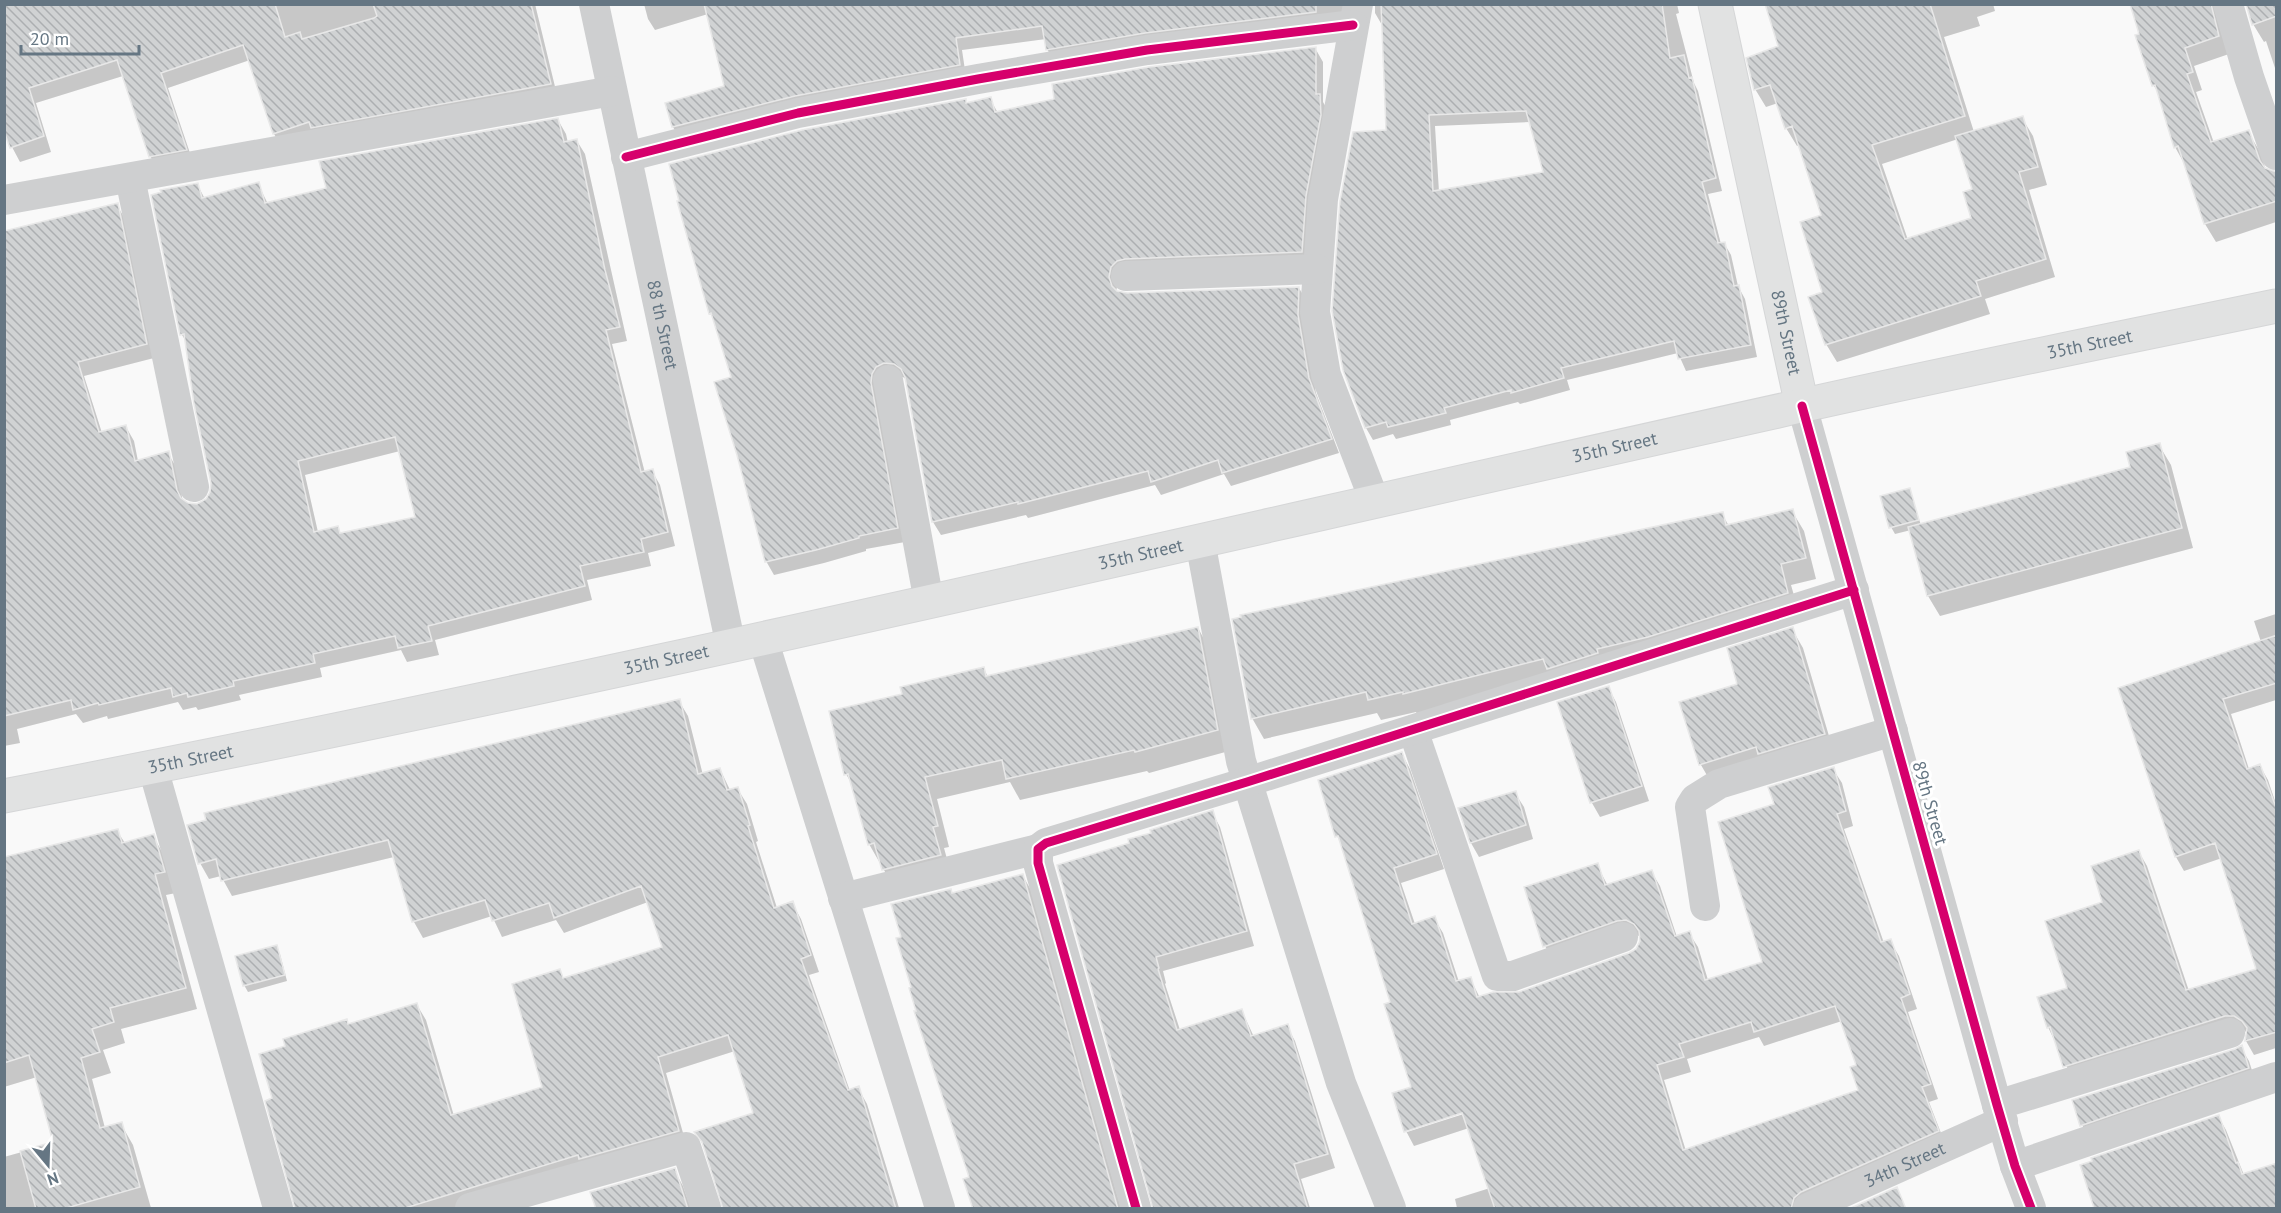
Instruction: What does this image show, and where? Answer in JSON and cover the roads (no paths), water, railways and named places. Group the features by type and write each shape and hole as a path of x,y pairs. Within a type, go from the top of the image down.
{"main road":[{"name":"89th Street","path":"1715,4 1802,406"},
{"name":"35th Street","path":"4,796 153,768 731,646 1802,406 2277,306"}],"street":[{"name":"88 th Street","path":"594,4 731,646"},
{"path":"2228,4 2249,77 2277,155"},
{"path":"626,157 798,113 978,79 1355,15 1323,198 1315,312 1326,375 1375,502"},
{"path":"4,200 612,91"},
{"path":"130,178 194,487"},
{"path":"1126,276 1317,269"},
{"path":"888,380 929,602"},
{"name":"89th Street","path":"1802,406 2015,1166 2031,1209"},
{"path":"1200,541 1241,761 1341,1083 1391,1209"},
{"path":"843,898 1038,849 1046,843 1248,782 1854,590"},
{"path":"762,639 940,1209"},
{"path":"1413,730 1497,976 1513,976 1623,937"},
{"path":"1705,906 1690,807 1695,799 1719,784 1893,731"},
{"path":"153,768 278,1209"},
{"path":"1038,849 1038,863 1136,1209"},
{"name":"34th Street","path":"1808,1209 2000,1113 2230,1033"},
{"path":"2015,1166 2277,1077"},
{"path":"470,1209 507,1204 686,1148 706,1209"}]}
